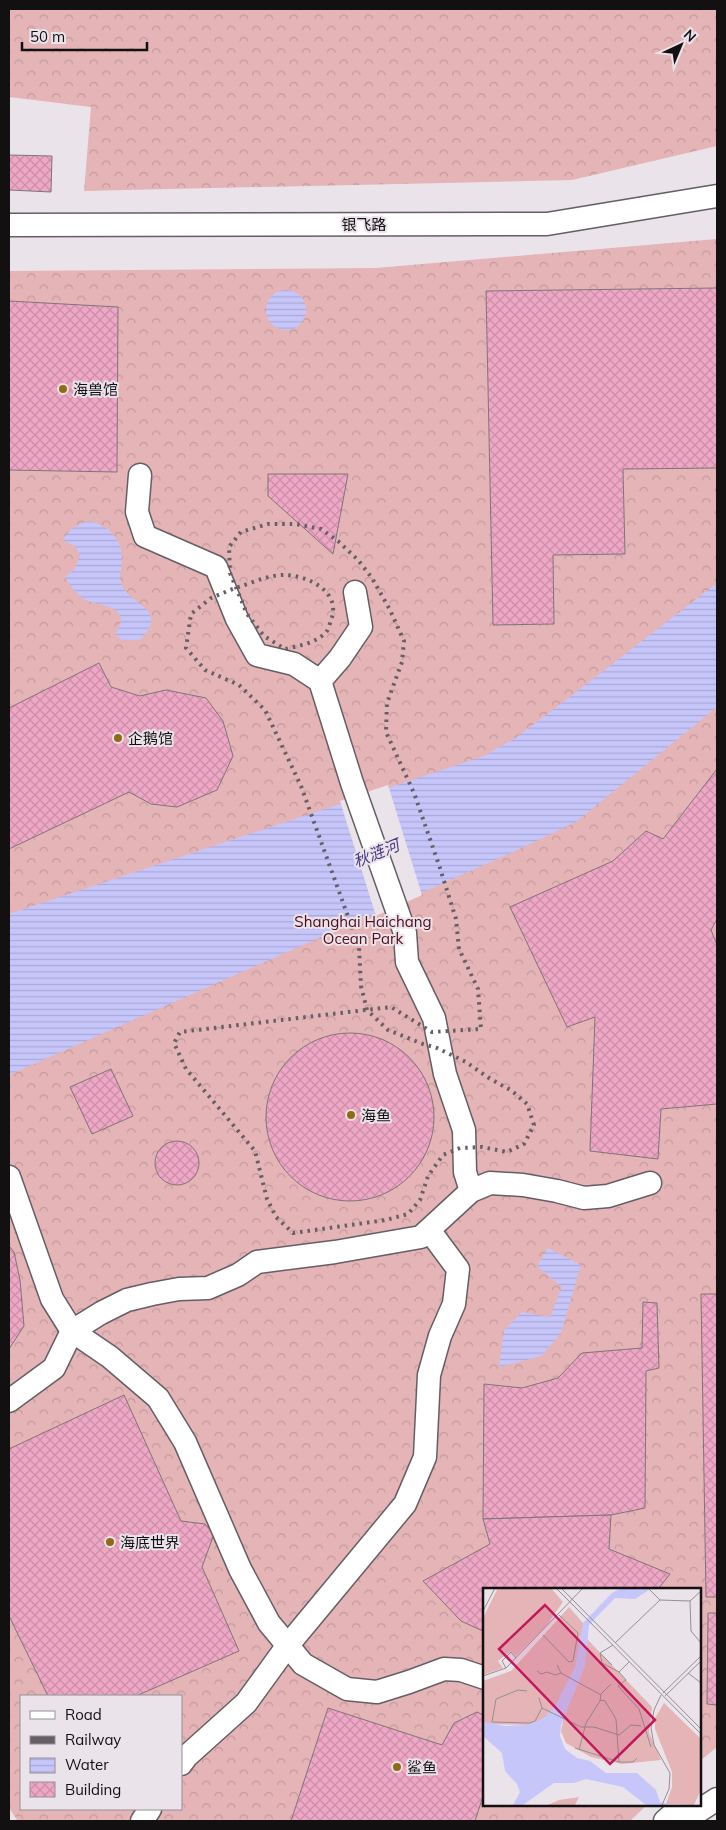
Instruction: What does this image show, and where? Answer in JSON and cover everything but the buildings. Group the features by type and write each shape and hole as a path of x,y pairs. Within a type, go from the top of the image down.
{"street":[{"name":"银飞路","path":"9,225 546,224 717,196"},
{"path":"140,475 137,512 144,536 216,567 238,620 257,655 294,664 320,681 352,783 405,933 407,962 434,1018 445,1074 464,1130 465,1172 471,1191"},
{"path":"320,681 340,658 361,627 355,592"},
{"path":"9,1177 52,1299 72,1331 110,1358 158,1398 185,1442 240,1569 269,1623 304,1664 347,1689 377,1692 444,1668 461,1670 483,1677"},
{"path":"9,1401 54,1368 72,1331 127,1300 179,1289 208,1288 238,1275 257,1262 421,1237 471,1191 490,1183 523,1185 584,1198 608,1196 650,1183"},
{"path":"182,1762 186,1756 246,1703 288,1645 405,1504 425,1458 429,1374 440,1336 454,1304 458,1270 429,1230"},
{"path":"701,1792 717,1782"},
{"path":"686,1821 717,1799"},
{"path":"665,1821 683,1805"},
{"path":"142,1821 149,1810"}],"green space":[{"path":"9,9 717,9 717,146 572,180 84,191 91,107 9,97"},
{"name":"Shanghai Haichang Ocean Park","path":"717,239 717,1747 701,1760 701,1588 483,1588 483,1805 647,1805 630,1821 18,1821 9,1808 9,271 376,268"}],"water":[{"path":"290,290 297,293 303,299 306,310 305,318 297,327 290,330 282,330 275,327 267,318 266,306 269,299 278,291"},
{"path":"89,521 109,530 118,541 122,555 121,582 131,597 150,614 149,629 140,640 122,640 116,635 121,620 116,611 87,601 75,591 65,577 75,569 80,555 76,547 63,540 74,528"},
{"name":"秋涟河","path":"717,583 717,707 576,822 511,853 9,1075 9,914 484,756 517,737"},
{"path":"548,1248 581,1265 561,1333 541,1356 499,1367 504,1331 522,1312 550,1317 562,1287 537,1266"}],"pier":[{"path":"388,785 422,895 376,916 340,801"}],"railway":[{"path":"460,1148 443,1155 428,1176 420,1200 408,1214 386,1220 293,1233 276,1217 267,1199 255,1151 186,1069 174,1043 180,1032 391,1007 432,1032 481,1029 478,989 459,949 456,919 439,865 414,793 386,732 387,703 402,662 404,641 390,610 372,578 358,560 338,541 321,529 296,524 268,524 241,532 229,547 230,573 247,614 264,636 285,649 313,641 328,630 333,610 332,601 327,593 321,587 303,578 278,575 272,576 260,580 254,582 242,586 236,588 235,588 211,598 191,614 186,648 205,670 239,685 265,710 301,786 359,947 361,986 367,1010 388,1030 437,1048 466,1062 512,1091 527,1104 534,1125 524,1144 507,1152 482,1147 460,1148"}],"place":[{"name":"海兽馆","path":"63,389"},
{"name":"企鹅馆","path":"118,738"},
{"name":"海鱼","path":"351,1115"},
{"name":"海底世界","path":"110,1542"},
{"name":"鲨鱼","path":"397,1767"}]}
